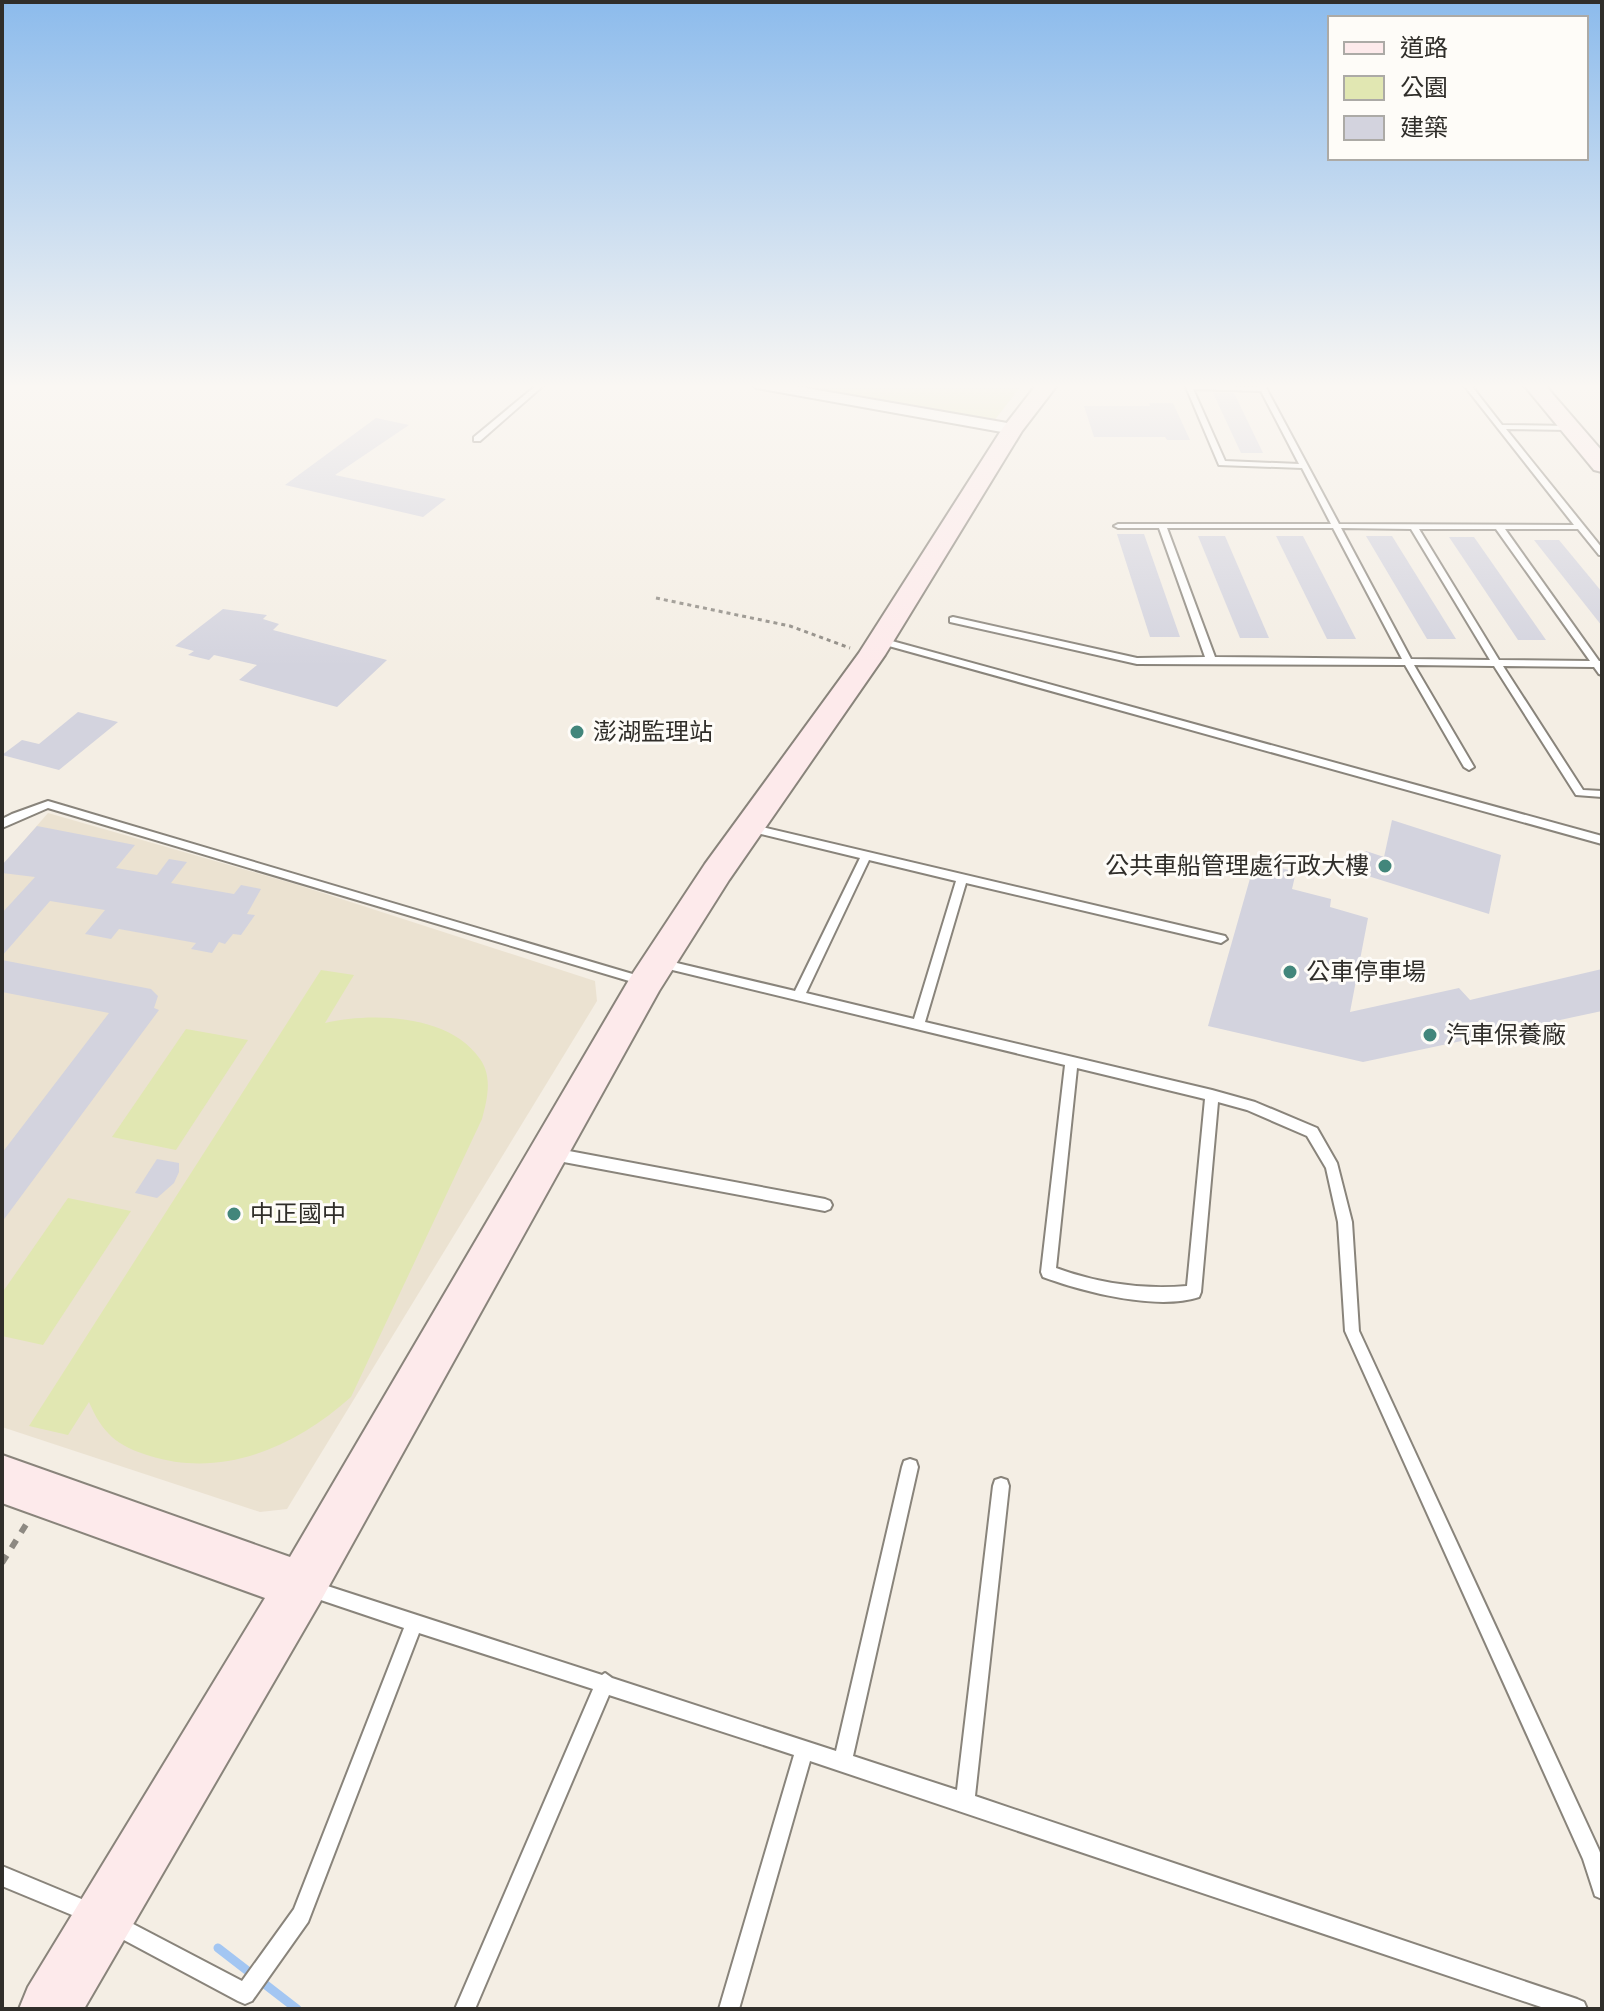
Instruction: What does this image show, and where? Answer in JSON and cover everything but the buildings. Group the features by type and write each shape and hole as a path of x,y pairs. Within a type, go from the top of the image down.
{"main road":[{"path":"50,2009 301,1586 652,972 748,828 876,648 982,478"},
{"path":"24,1486 301,1586"}],"lane":[{"path":"1311,478 1408,662 1469,767"},
{"path":"1540,478 1602,553"},
{"path":"1118,526 1580,527"},
{"path":"1162,526 1211,660"},
{"path":"1414,527 1580,793 1602,794"},
{"path":"1499,527 1600,666"},
{"path":"953,620 1137,661 1496,662 1600,666"},
{"path":"876,648 1602,840"},
{"path":"2,824 48,804 652,972 798,997 1212,1095 1250,1106 1312,1132 1332,1167 1345,1222 1352,1331 1592,1857 1602,1889"},
{"path":"748,828 1221,939"},
{"path":"798,997 866,856"},
{"path":"918,1026 962,879"},
{"path":"1071,1063 1048,1272 1068,1280 1165,1296 1194,1292 1212,1095"},
{"path":"547,1153 825,1205"},
{"path":"843,1762 910,1467"},
{"path":"965,1802 1001,1486"},
{"path":"301,1586 605,1682 1577,2009"},
{"path":"2,1876 104,1918 247,2001 301,1915 415,1622"},
{"path":"465,2009 605,1682"},
{"path":"729,2009 804,1751"}],"path":[{"path":"656,598 876,648"},
{"path":"2,1563 24,1486"}],"shaded area":[{"name":"中正國中","path":"48,813 295,884 595,981 597,1001 287,1509 260,1512 2,1427 2,866"}],"green space":[{"path":"321,970 354,975 325,1023 386,1018 430,1025 467,1044 484,1066 488,1081 482,1119 351,1397 330,1415 283,1443 258,1454 205,1463 178,1462 128,1448 105,1430 89,1402 68,1435 29,1426"},
{"path":"186,1029 248,1040 176,1150 112,1137"},
{"path":"68,1198 131,1211 43,1345 2,1336 2,1293"}],"waterway":[{"path":"218,1948 297,2009"}],"place":[{"name":"澎湖監理站","path":"577,732"},
{"name":"公共車船管理處行政大樓","path":"1385,866"},
{"name":"公車停車場","path":"1290,972"},
{"name":"汽車保養廠","path":"1430,1035"},
{"name":"中正國中","path":"234,1214"}]}
